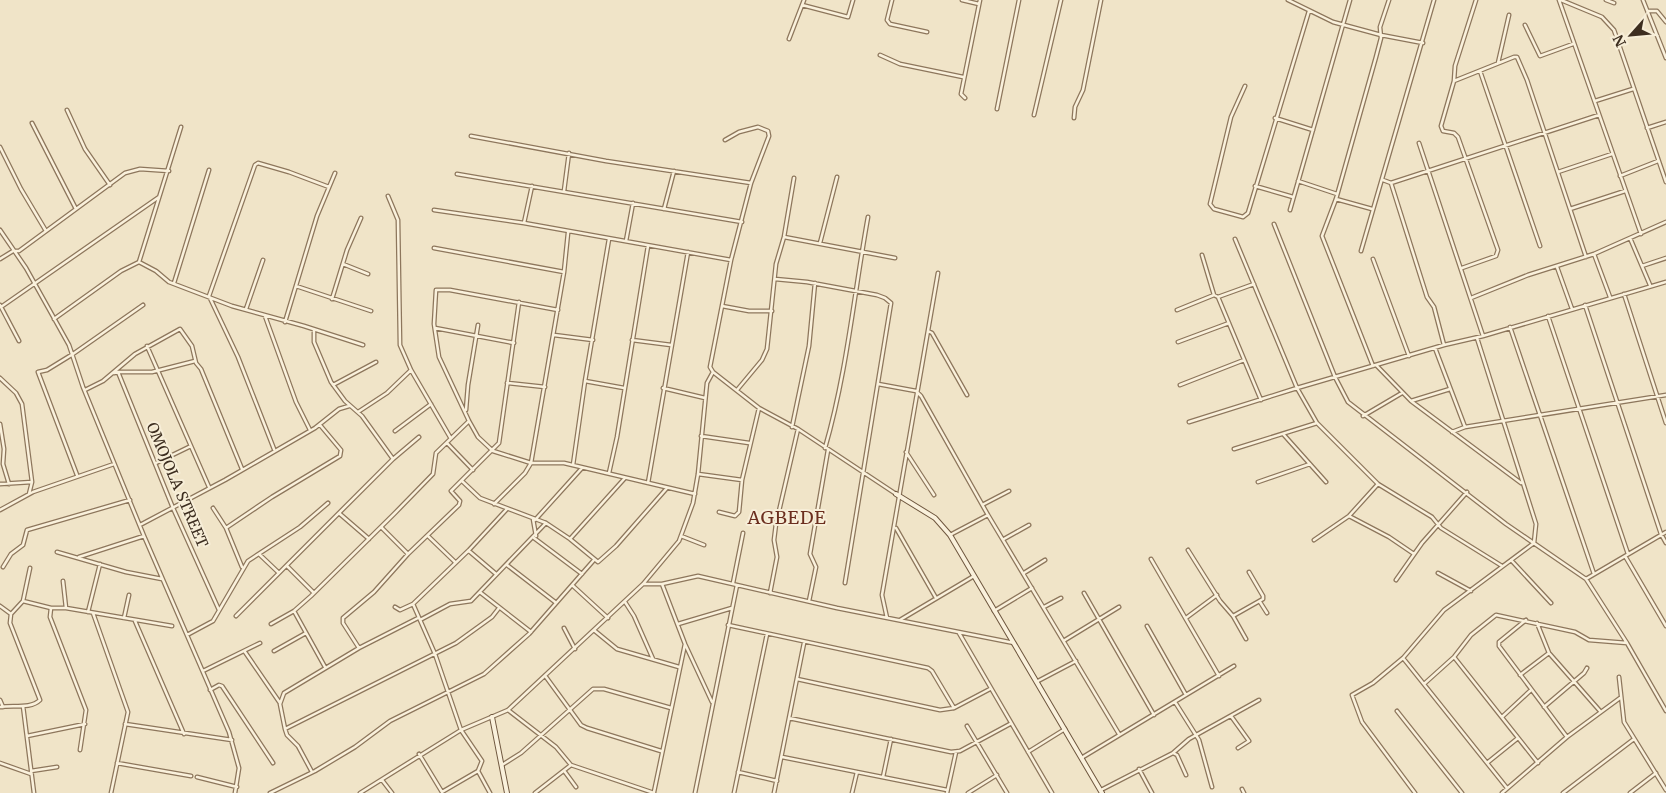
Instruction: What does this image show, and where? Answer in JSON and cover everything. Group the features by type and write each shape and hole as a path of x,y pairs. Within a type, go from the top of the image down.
{"street":[{"path":"789,39 804,0"},
{"path":"802,5 848,17 853,0"},
{"path":"892,0 887,20 890,24 927,32"},
{"path":"962,0 979,2 963,77 961,94 965,98"},
{"path":"997,109 1020,0"},
{"path":"1034,115 1061,0"},
{"path":"1074,118 1075,107 1082,90 1101,0"},
{"path":"1288,0 1344,25 1381,35 1423,43"},
{"path":"1290,210 1350,0"},
{"path":"1388,0 1380,27 1381,35 1336,199 1322,240 1375,366 1411,401 1522,484"},
{"path":"1362,252 1372,209 1383,180 1434,0"},
{"path":"1462,268 1498,254 1456,135 1442,129 1454,81 1455,66 1476,0"},
{"path":"1560,0 1640,234"},
{"path":"1560,0 1602,17 1610,23 1666,182"},
{"path":"1606,0 1614,3"},
{"path":"1643,0 1666,58"},
{"path":"1245,86 1231,117 1210,207 1228,214 1246,216 1309,11"},
{"path":"1648,11 1656,11 1666,22"},
{"path":"1498,63 1509,15"},
{"path":"1525,25 1540,56 1574,44"},
{"path":"880,55 900,64 963,77"},
{"path":"1454,81 1517,57 1586,257"},
{"path":"1480,71 1540,246"},
{"path":"1595,101 1633,89"},
{"path":"67,110 85,149 110,185"},
{"path":"1383,180 1391,183 1599,115"},
{"path":"1275,118 1313,130"},
{"path":"1647,128 1666,122"},
{"path":"32,123 76,209"},
{"path":"54,319 121,271 139,262 181,127"},
{"path":"725,140 750,128 758,127 768,131 767,143 751,183 731,260 710,360 713,372 759,408 798,429 863,474 934,518 950,535 1102,791 1139,769 1173,753 1196,736 1259,700"},
{"path":"471,136 751,183"},
{"path":"1419,144 1462,268 1483,336"},
{"path":"0,147 6,162 46,231"},
{"path":"564,191 569,153"},
{"path":"1558,172 1612,154"},
{"path":"1620,176 1658,161"},
{"path":"274,450 234,346 209,296 255,165 258,163 289,172 329,187"},
{"path":"0,259 19,250 132,170 168,171"},
{"path":"174,283 209,170"},
{"path":"664,209 674,171"},
{"path":"284,322 317,216 335,173"},
{"path":"457,174 742,222"},
{"path":"820,243 837,177"},
{"path":"737,390 766,355 776,264 784,237 794,178"},
{"path":"1298,181 1337,194"},
{"path":"1391,183 1427,297 1434,307 1444,345"},
{"path":"524,223 532,186"},
{"path":"1255,186 1293,198"},
{"path":"1570,209 1625,191"},
{"path":"388,196 398,220 400,345 411,370 450,437"},
{"path":"20,341 1,306 36,286 108,232 159,198"},
{"path":"1336,199 1372,209"},
{"path":"626,241 633,203"},
{"path":"434,210 524,223 568,233 626,241 731,260"},
{"path":"809,601 816,567 810,554 826,449 836,410 844,366 868,217"},
{"path":"332,299 361,218"},
{"path":"1471,298 1528,275 1594,254 1666,222"},
{"path":"1274,224 1335,377 1348,402 1363,416 1467,492 1506,524 1586,579 1627,643 1666,711"},
{"path":"0,230 36,286 73,354 84,390 114,464 232,740 239,768 235,793"},
{"path":"494,504 531,463 554,335 568,233"},
{"path":"784,237 895,258"},
{"path":"1630,238 1650,285"},
{"path":"573,465 609,239"},
{"path":"1235,239 1297,388 1317,423 1378,484 1432,517 1441,528 1502,566"},
{"path":"609,474 618,437 624,388 648,246"},
{"path":"434,248 564,272"},
{"path":"648,483 688,252"},
{"path":"1594,254 1610,297"},
{"path":"1202,255 1214,296"},
{"path":"1373,258 1409,356"},
{"path":"1642,266 1666,258"},
{"path":"246,309 263,260"},
{"path":"139,262 174,283 232,306 362,345"},
{"path":"343,264 368,274"},
{"path":"1557,267 1572,309"},
{"path":"887,618 882,595 938,273"},
{"path":"774,279 815,283 886,298 891,303 845,583"},
{"path":"1189,422 1297,388 1444,345 1477,338 1650,285 1666,282"},
{"path":"792,427 809,346 815,283"},
{"path":"1176,310 1254,284"},
{"path":"296,286 371,311"},
{"path":"558,310 520,302 436,290 435,328 439,357 478,438 493,451 531,463 558,462 695,494"},
{"path":"1624,293 1666,423"},
{"path":"1218,297 1261,400"},
{"path":"359,648 343,623 343,618 374,592 408,554 460,503 451,491 493,451 499,442 520,302"},
{"path":"77,475 37,373 73,354 143,305"},
{"path":"1585,305 1661,534 1666,543"},
{"path":"722,306 772,311"},
{"path":"265,316 296,402 310,430"},
{"path":"1548,316 1626,555 1666,626"},
{"path":"1178,342 1229,323"},
{"path":"466,412 468,385 478,325"},
{"path":"1510,327 1594,574"},
{"path":"435,328 515,343"},
{"path":"114,373 120,364 180,329 192,346 195,361 201,369 242,469"},
{"path":"314,330 314,342 333,385 349,406 358,412 393,459"},
{"path":"927,331 932,333 946,355 967,395"},
{"path":"554,335 592,340"},
{"path":"1415,793 1362,722 1352,697 1354,692 1373,683 1403,658 1440,613 1534,543 1536,524 1477,338"},
{"path":"632,340 671,345"},
{"path":"148,346 210,488"},
{"path":"1434,348 1465,427"},
{"path":"1180,385 1244,360"},
{"path":"84,390 114,373 124,370 140,373 195,361"},
{"path":"333,385 376,362"},
{"path":"358,412 387,393 411,370"},
{"name":"OMOJOLA STREET","path":"118,372 173,508 218,610"},
{"path":"360,793 419,754 461,730 508,710 643,584 682,536 695,494 704,398 707,383 713,372"},
{"path":"0,378 16,393 22,404 32,482 29,494"},
{"path":"585,381 624,388"},
{"path":"507,383 545,387"},
{"path":"878,384 916,391 1119,734"},
{"path":"663,388 704,398"},
{"path":"1411,401 1450,389"},
{"path":"1363,416 1402,393"},
{"path":"1452,432 1465,427 1666,395"},
{"path":"395,431 431,404"},
{"path":"140,525 210,488 320,425 339,409 349,406"},
{"path":"718,512 734,516 738,514 742,480 759,408"},
{"path":"271,624 294,611 314,593 433,474 436,453 447,443 450,437 469,421"},
{"path":"1234,449 1317,423"},
{"path":"0,424 2,460 10,484"},
{"path":"226,528 340,456 341,450 320,425"},
{"path":"770,593 777,557 774,540 777,517 798,429"},
{"path":"1284,434 1326,482"},
{"path":"701,436 750,443"},
{"path":"236,616 393,459 419,437"},
{"path":"447,443 473,470"},
{"path":"156,463 191,446"},
{"path":"906,452 934,495"},
{"path":"0,510 40,489 114,464"},
{"path":"1258,482 1310,464"},
{"path":"582,468 534,519 535,537 582,574"},
{"path":"698,474 742,480"},
{"path":"570,539 625,478"},
{"path":"462,481 480,498 546,523 570,539 594,560 600,562 667,488"},
{"path":"0,484 32,482"},
{"path":"1314,540 1349,516 1378,484"},
{"path":"32,486 40,489"},
{"path":"984,504 1009,491"},
{"path":"1396,580 1438,524 1467,492"},
{"path":"3,567 11,554 23,545 27,530 57,523 130,500"},
{"path":"187,635 210,624 242,567 300,527 328,503"},
{"path":"214,508 226,528 242,567"},
{"path":"395,607 400,610 413,604 469,550 507,509"},
{"path":"340,514 368,540"},
{"path":"950,535 988,514"},
{"path":"1349,516 1389,537 1414,554"},
{"path":"280,704 284,693 359,648 450,604 469,602 496,574 507,566 546,523"},
{"path":"1004,540 1029,524"},
{"path":"381,527 408,554"},
{"path":"895,527 936,598"},
{"path":"1586,579 1666,532"},
{"path":"732,584 743,533"},
{"path":"78,558 144,536"},
{"path":"428,536 455,562"},
{"path":"682,536 704,545"},
{"path":"469,550 496,574"},
{"path":"1188,550 1220,601 1233,616 1246,639"},
{"path":"57,552 126,572 162,579"},
{"path":"259,554 279,573"},
{"path":"1151,559 1219,676"},
{"path":"270,793 312,772 355,747 390,721 424,702 448,693 484,674 531,632 555,602 594,560"},
{"path":"1024,573 1045,560"},
{"path":"1511,560 1551,603"},
{"path":"88,612 100,564"},
{"path":"287,566 314,593"},
{"path":"507,566 555,602"},
{"path":"0,700 1,707 24,706 36,703 40,696 11,626 11,614 24,601 30,568"},
{"path":"1233,616 1260,602 1263,596 1249,572"},
{"path":"1438,573 1471,591"},
{"path":"643,584 662,584 698,576 899,621 1014,643"},
{"path":"899,621 974,576"},
{"path":"63,581 66,608"},
{"path":"662,584 685,644 712,702"},
{"path":"572,585 608,618"},
{"path":"695,793 737,585"},
{"path":"994,611 1032,588"},
{"path":"480,592 531,632"},
{"path":"1084,593 1154,714"},
{"path":"124,618 129,595"},
{"path":"1186,618 1217,596"},
{"path":"1044,607 1061,598"},
{"path":"1213,600 1220,601"},
{"path":"24,601 51,608 66,608 172,626"},
{"path":"624,602 634,616 653,659"},
{"path":"1260,602 1267,613"},
{"path":"413,604 435,654 461,730 482,762 478,771 442,792 419,754"},
{"path":"0,606 11,614"},
{"path":"1065,640 1119,607"},
{"path":"51,608 50,616 85,705 85,724 80,750"},
{"path":"285,728 464,638 492,618 499,608"},
{"path":"678,624 732,608"},
{"path":"294,611 325,667"},
{"path":"93,613 128,707 111,793"},
{"path":"1424,684 1454,657 1471,635 1495,616 1537,622 1576,632 1589,640 1627,643"},
{"path":"135,620 184,734"},
{"path":"1526,620 1498,644 1567,737"},
{"path":"1537,622 1550,653 1600,711"},
{"path":"728,626 928,668 932,671 954,708"},
{"path":"1147,626 1186,695"},
{"path":"564,628 575,649"},
{"path":"594,631 617,649 679,668"},
{"path":"274,651 306,633"},
{"path":"959,633 1010,724 1052,793"},
{"path":"734,793 767,634"},
{"path":"774,793 804,642"},
{"path":"203,672 260,643"},
{"path":"508,710 556,747 571,765 654,792 661,750 685,644"},
{"path":"245,652 280,704 287,734 298,746 312,772"},
{"path":"1520,675 1550,653"},
{"path":"1454,657 1538,764"},
{"path":"1403,658 1507,788"},
{"path":"1038,681 1077,661"},
{"path":"1083,757 1234,666"},
{"path":"1544,707 1586,672 1587,668"},
{"path":"546,676 581,725 661,750"},
{"path":"1619,677 1624,722 1666,790"},
{"path":"797,679 940,710 954,708 990,689"},
{"path":"210,690 219,685 222,686 273,763"},
{"path":"502,765 521,753 583,696 597,688 671,708"},
{"path":"1502,717 1531,690"},
{"path":"1502,793 1538,764 1567,737 1620,698"},
{"path":"1175,702 1196,736 1212,787"},
{"path":"24,706 34,793"},
{"path":"1397,711 1462,793"},
{"path":"1231,716 1249,741 1238,748"},
{"path":"492,717 507,793"},
{"path":"789,718 956,752 1010,724"},
{"path":"26,736 85,724"},
{"path":"126,724 232,740"},
{"path":"967,726 1007,793"},
{"path":"1028,752 1066,729"},
{"path":"1487,763 1518,738"},
{"path":"883,777 891,739"},
{"path":"1564,793 1634,739"},
{"path":"782,757 947,792 956,752"},
{"path":"1173,753 1177,755 1186,775"},
{"path":"0,763 31,773 57,767"},
{"path":"118,763 191,776"},
{"path":"535,793 571,765"},
{"path":"1139,769 1152,793"},
{"path":"478,771 490,793"},
{"path":"564,772 576,787"},
{"path":"738,772 777,781"},
{"path":"852,793 857,772"},
{"path":"1630,793 1656,773"},
{"path":"968,793 997,775"},
{"path":"197,777 237,787"},
{"path":"382,780 392,793"}],"district":[{"name":"AGBEDE","path":"787,518"}]}
